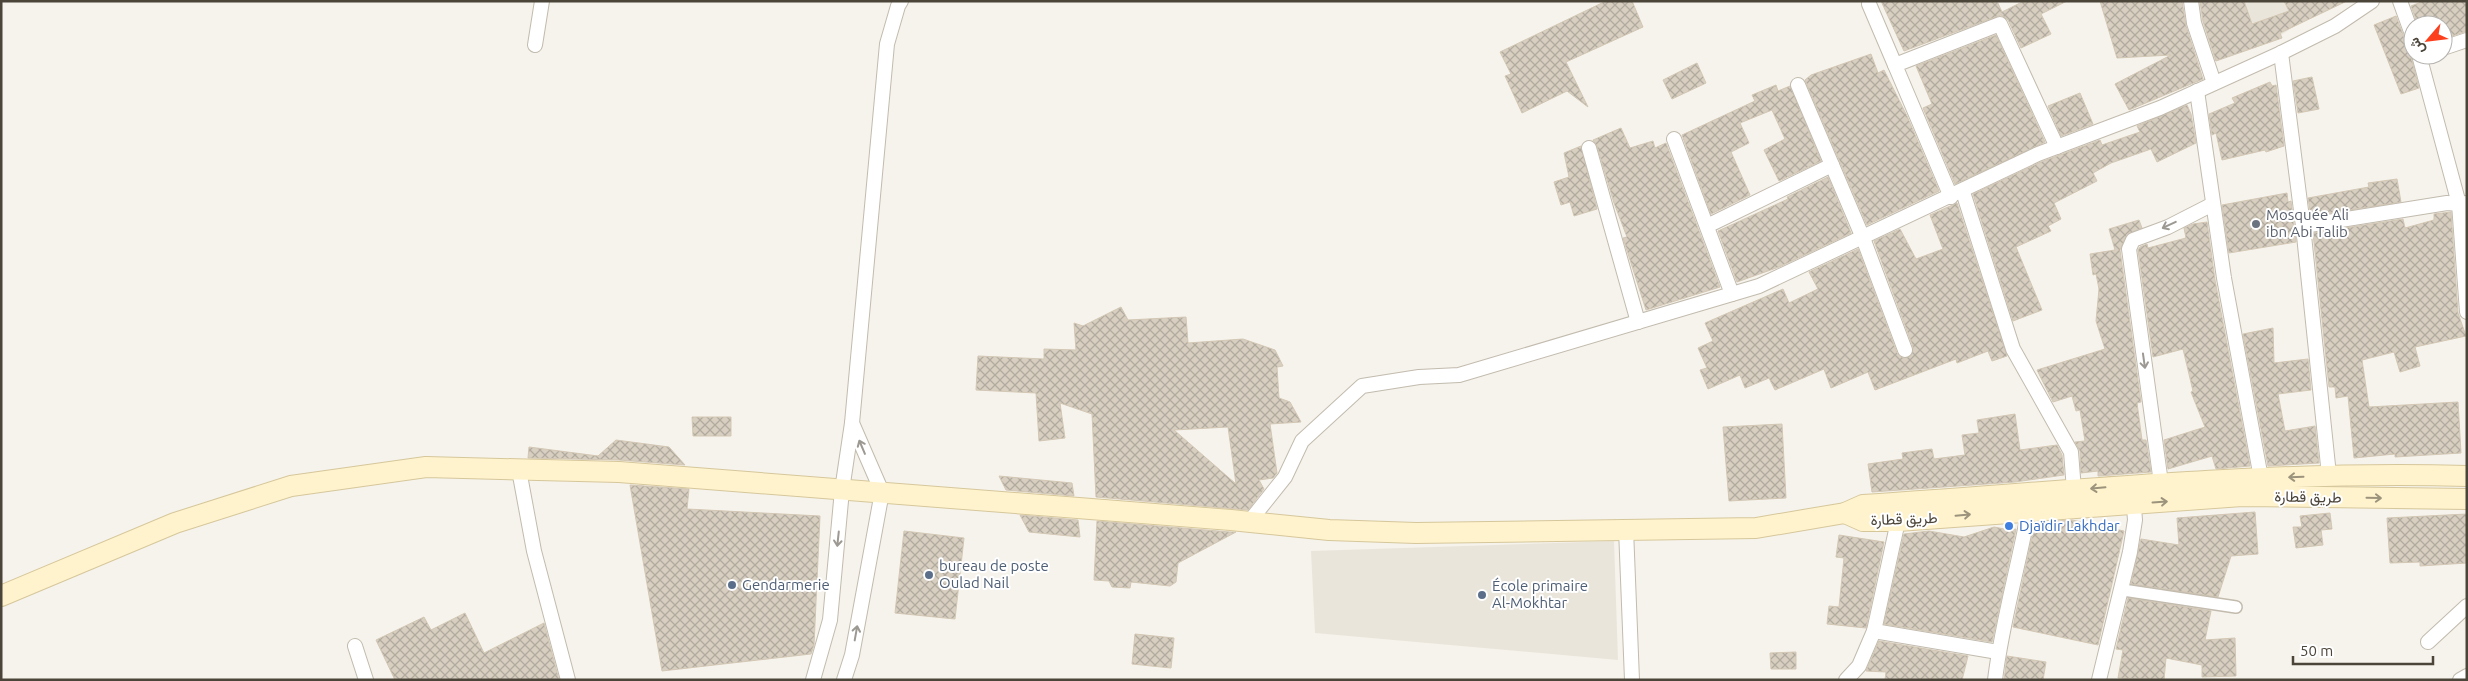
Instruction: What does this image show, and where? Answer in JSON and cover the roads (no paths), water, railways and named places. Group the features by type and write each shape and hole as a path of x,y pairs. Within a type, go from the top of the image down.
{"main road":[{"path":"1,596 175,523 291,486 426,468 619,472 1329,530 1416,533 1626,529"},
{"name":"طريق قطارة","path":"1626,529 1756,528 1845,514 1863,521 1895,512 2132,494 2161,483 2329,476 2467,476"},
{"name":"طريق قطارة","path":"2030,501 2074,490 2132,494 2467,499"}],"street":[{"path":"535,45 542,1"},
{"path":"813,680 830,620 842,490 852,423 887,44 901,1"},
{"path":"2191,1 2194,23 2214,83"},
{"path":"1249,522 1284,477 1302,440 1362,386 1419,377 1459,375 1759,286 2057,147 2160,108 2281,52 2335,26 2358,6 2372,1"},
{"path":"2400,1 2405,15"},
{"path":"1869,4 1895,65 1957,194 2013,349 2071,452 2074,490"},
{"path":"1895,65 2000,24 2057,147"},
{"path":"2453,45 2467,40"},
{"path":"2281,52 2303,226 2329,476"},
{"path":"2425,65 2463,203 2467,312"},
{"path":"1798,85 1863,238 1905,350"},
{"path":"2197,90 2224,278 2261,478"},
{"path":"1674,139 1732,294"},
{"path":"1589,148 1638,322"},
{"path":"1707,226 1832,165"},
{"path":"2303,226 2447,202 2463,203"},
{"path":"2161,483 2129,249 2134,240 2168,227 2213,204"},
{"path":"844,680 852,656 882,492 852,423"},
{"path":"519,470 534,551 568,680"},
{"path":"2100,680 2117,599 2122,590 2135,520 2132,494"},
{"path":"1995,680 1998,652 2030,501"},
{"path":"1846,680 1859,666 1874,631 1895,512"},
{"path":"1626,529 1632,680"},
{"path":"2122,590 2236,607"},
{"path":"2428,642 2467,606"},
{"path":"1874,631 1998,652"},
{"path":"355,646 366,680"},
{"path":"2460,680 2467,676"}],"place":[{"name":"Mosquée Ali ibn Abi Talib","path":"2256,224"},
{"name":"Djaïdir Lakhdar","path":"2009,526"},
{"name":"bureau de poste Oulad Nail","path":"929,575"},
{"name":"Gendarmerie","path":"732,585"},
{"name":"École primaire Al-Mokhtar","path":"1482,595"}]}
